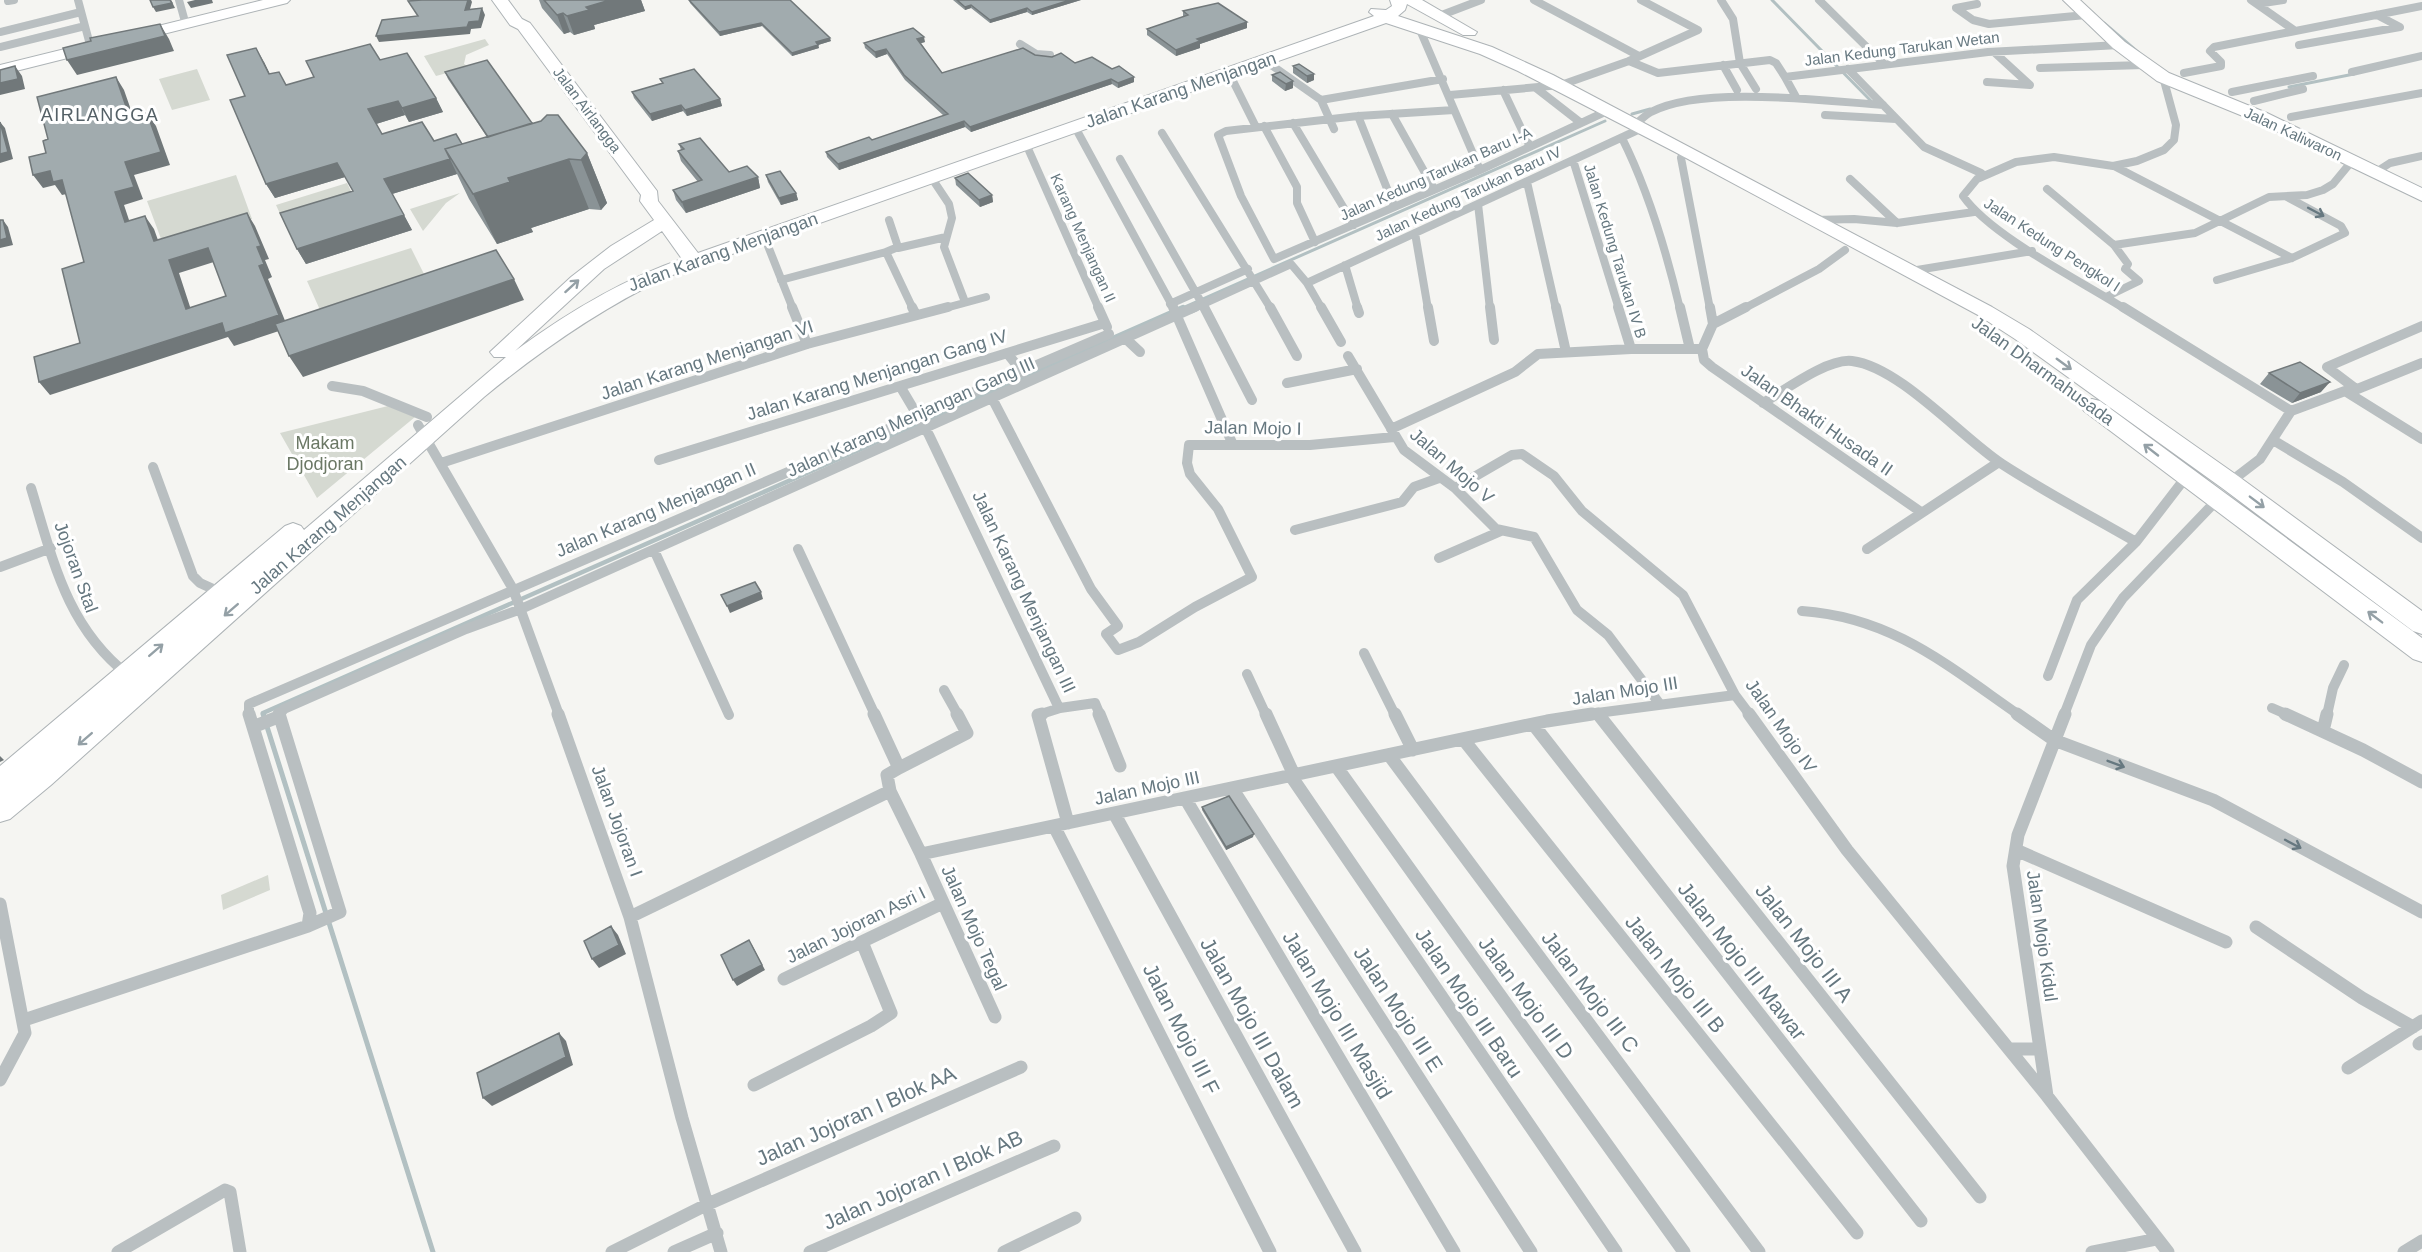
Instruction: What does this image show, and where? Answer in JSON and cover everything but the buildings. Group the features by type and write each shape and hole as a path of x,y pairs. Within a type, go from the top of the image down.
{"main road":[{"path":"0,70 282,0"},
{"name":"Jalan Airlangga","path":"500,0 516,22 525,26 650,195 659,198 689,247"},
{"name":"Jalan Airlangga","path":"510,0 525,19 525,26"},
{"path":"1382,12 1400,7 1398,0"},
{"name":"Jalan Dharmahusada","path":"1411,0 1516,57 1536,80"},
{"path":"2071,0 2088,8 2165,63 2184,73 2291,117 2383,168 2422,178"},
{"path":"0,63 87,34 184,18 248,1"},
{"name":"Jalan Kaliwaron","path":"2088,8 2119,45 2163,77 2261,117 2352,161 2383,168 2422,195"},
{"name":"Jalan Karang Menjangan","path":"0,810 41,777 298,539 424,426 599,262 621,245 689,247 764,236 931,177 987,153 1026,144 1353,29 1382,12"},
{"name":"Jalan Karang Menjangan","path":"498,355 585,298 689,247 987,153 1361,17 1382,12"},
{"name":"Jalan Dharmahusada","path":"1382,12 1420,30 1473,44 1536,80 1561,85 1607,111 1632,131 1846,245 1971,318 2088,392"},
{"name":"Jalan Dharmahusada","path":"1632,131 1681,148 1815,220 1846,245 1911,271 1985,311 2088,392 2224,491 2422,624"},
{"name":"Jalan Airlangga","path":"650,195 649,201 689,247"},
{"name":"Jalan Karang Menjangan","path":"424,426 476,392 561,326 689,247"},
{"name":"Jalan Dharmahusada","path":"2113,410 2186,477 2224,491 2422,652"},
{"name":"Jalan Karang Menjangan","path":"0,783 222,593 298,539"}],"street":[{"path":"0,46 87,34 78,0"},
{"path":"179,0 184,18"},
{"path":"1439,16 1481,0"},
{"path":"1534,0 1639,56"},
{"path":"1561,85 1629,61 1697,32 1696,27 1641,0"},
{"path":"1721,0 1733,19 1740,63 1756,89"},
{"path":"1819,0 1884,64"},
{"path":"2254,2 2283,0"},
{"path":"2254,2 2294,30"},
{"path":"1977,4 1956,8 1973,20 1989,24 2088,8"},
{"path":"2184,73 2221,66 2221,62 2210,51 2211,48 2422,6"},
{"path":"0,32 81,12"},
{"path":"2300,45 2400,27 2377,15"},
{"path":"1420,30 1450,95 1454,110 1480,170"},
{"path":"1020,44 1035,54 1050,55"},
{"name":"Jalan Kedung Tarukan Wetan","path":"1629,61 1658,73 1773,61 1785,77 1994,52 2119,45"},
{"path":"1988,82 2030,85 1994,52"},
{"path":"2352,72 2422,56"},
{"path":"1264,60 1321,100 1334,129"},
{"path":"1723,65 1737,90"},
{"path":"2040,68 2144,65"},
{"path":"1847,69 1929,151 1982,173"},
{"path":"1229,73 1297,187 1297,203 1315,242"},
{"path":"2232,92 2313,76"},
{"path":"1785,77 1796,97"},
{"name":"Jalan Kedung Pengkol I","path":"2163,77 2172,107 2174,141 2165,150 2142,160 2114,166 2047,157 1982,173 1966,187 1963,196 1974,212 2032,251 2291,411"},
{"path":"1321,100 1443,79"},
{"path":"1450,95 1503,90 1536,80 1581,123"},
{"path":"2254,101 2303,89"},
{"path":"1503,90 1530,147"},
{"path":"2291,117 2422,93"},
{"name":"Jalan Kedung Tarukan Baru IV","path":"1306,283 1573,160 1632,131 1639,117 1674,104 1723,97 1800,98 1883,105"},
{"path":"1341,342 1306,283 1284,260 1241,196 1218,135 1226,131 1358,116 1454,110"},
{"name":"Jalan Kedung Tarukan Baru I-A","path":"1284,260 1315,242 1480,170 1607,111"},
{"path":"1392,114 1434,189"},
{"path":"1825,115 1896,119"},
{"path":"1358,116 1394,206"},
{"path":"1293,123 1354,225"},
{"path":"1075,127 1173,309 1233,445"},
{"path":"1632,131 1637,168 1666,251 1690,349"},
{"path":"1162,133 1252,275 1297,356"},
{"name":"Karang Menjangan II","path":"1026,144 1105,323 1110,340"},
{"path":"2383,168 2422,156"},
{"path":"1681,158 1713,324 1702,349"},
{"path":"1120,159 1199,298 1252,400"},
{"name":"Jalan Kedung Tarukan IV B","path":"1573,160 1631,349"},
{"path":"2114,245 2195,233 2222,222 2269,197 2307,195 2323,190 2333,184 2352,161"},
{"path":"2114,166 2292,258"},
{"path":"931,177 949,204 952,218 946,237 945,251 965,302"},
{"path":"1850,179 1897,223"},
{"path":"1527,182 1566,352"},
{"path":"2048,189 2114,245 2128,264 2125,268 2139,281 2106,297"},
{"path":"2217,280 2292,258 2343,236 2346,231 2284,196"},
{"path":"1478,204 1494,340"},
{"path":"1815,220 1864,219 1897,223 1974,212"},
{"path":"889,220 898,248"},
{"path":"1415,233 1434,341"},
{"path":"764,236 807,344"},
{"path":"781,280 946,237"},
{"path":"1713,324 1819,269 1846,245"},
{"path":"1911,271 2032,251"},
{"path":"886,252 916,315"},
{"path":"1173,309 1284,260"},
{"path":"1345,265 1359,313"},
{"path":"1199,298 1252,275"},
{"name":"Jalan Karang Menjangan VI","path":"441,463 807,344 986,297"},
{"name":"Jalan Karang Menjangan Gang III","path":"256,726 276,718 284,709 654,550 807,480 921,424 993,400 1110,340 1125,338 1173,309"},
{"name":"Jalan Karang Menjangan Gang IV","path":"659,460 1105,323"},
{"path":"2422,326 2327,367 2353,391 2422,439"},
{"path":"1125,338 1140,352"},
{"name":"Jalan Karang Menjangan II","path":"256,726 248,708 249,704 670,525 799,467 921,424 1023,373 1110,340"},
{"name":"Jalan Mojo I","path":"993,400 1091,589 1118,626 1107,634 1118,650 1139,642 1195,607 1252,577 1218,509 1193,479 1187,463 1188,446 1191,444 1310,445 1392,433 1507,377 1520,369 1534,355 1631,349 1702,349"},
{"name":"Jalan Bhakti Husada II","path":"1702,349 1706,362 1921,512"},
{"path":"1007,353 1023,373"},
{"name":"Jalan Mojo V","path":"1348,356 1392,433 1410,455 1455,488 1501,531"},
{"path":"1763,403 1836,361 1852,360 1876,369 1901,385 1999,462 2136,542"},
{"path":"2291,411 2345,391 2353,391 2422,363"},
{"path":"1287,383 1357,369"},
{"path":"332,386 363,391 424,426"},
{"name":"Jalan Karang Menjangan III","path":"900,386 921,424 1059,708 1095,703 1120,766"},
{"name":"Jalan Mojo Kidul","path":"2168,1252 2047,1096 2013,866 2018,835 2054,740 2091,645 2107,618 2224,491 2260,459 2291,411"},
{"name":"Jalan Jojoran I","path":"424,426 441,463 514,590 521,608 630,917 682,1118 721,1252"},
{"path":"2273,440 2343,482 2422,538"},
{"name":"Jalan Mojo IV","path":"1455,488 1515,453 1521,454 1559,480 1582,511 1683,596 1735,695 1847,850 2047,1096"},
{"path":"1868,549 1999,462"},
{"path":"153,467 194,576 200,583 222,593"},
{"path":"799,467 807,480"},
{"path":"2048,676 2077,600 2136,542 2186,477"},
{"path":"1295,530 1402,502 1414,487 1439,478"},
{"name":"Jojoran Stal","path":"31,488 68,600 85,633 114,666 128,675"},
{"path":"670,525 679,538"},
{"path":"1439,558 1501,531 1529,534 1534,537 1577,610 1608,635 1659,703"},
{"path":"0,567 51,548"},
{"path":"798,549 899,768"},
{"path":"654,550 729,715"},
{"path":"1802,611 1834,613 1869,623 1902,637 1926,650 2054,740 2213,800 2422,912"},
{"path":"1364,652 1413,750"},
{"path":"2323,732 2333,688 2344,665"},
{"name":"Jalan Mojo III Baru","path":"1247,674 1292,775 1616,1252"},
{"path":"921,854 890,791 887,776 968,733 944,690"},
{"name":"Jalan Mojo III","path":"921,854 1533,724 1659,703 1735,695"},
{"path":"1059,708 1038,716 1068,823"},
{"path":"2272,708 2422,782"},
{"name":"Jalan Mojo III A","path":"1597,713 1980,1197"},
{"path":"24,1020 338,915 340,912 338,903 276,718"},
{"name":"Jalan Mojo III Mawar","path":"1533,724 1921,1221"},
{"path":"256,726 310,914 311,925"},
{"name":"Jalan Mojo III B","path":"1463,739 1857,1233"},
{"name":"Jalan Mojo III C","path":"1389,755 1759,1252"},
{"name":"Jalan Mojo III D","path":"1336,766 1684,1252"},
{"name":"Jalan Mojo III E","path":"1232,788 1531,1252"},
{"path":"630,917 890,791"},
{"name":"Jalan Mojo III Masjid","path":"1185,798 1454,1252"},
{"name":"Jalan Mojo III Dalam","path":"1114,813 1355,1252"},
{"name":"Jalan Mojo III F","path":"1054,826 1270,1252"},
{"path":"2016,850 2226,942"},
{"name":"Jalan Mojo Tegal","path":"921,854 995,1017"},
{"name":"Jalan Jojoran Asri I","path":"784,979 943,903"},
{"path":"0,904 24,1020 24,1036 0,1080"},
{"path":"2256,927 2362,998 2417,1024"},
{"path":"754,1085 871,1026 891,1013 862,942"},
{"path":"2348,1068 2417,1024"},
{"path":"2008,1049 2040,1049"},
{"name":"Jalan Jojoran I Blok AA","path":"612,1252 708,1204 1021,1067"},
{"name":"Jalan Jojoran I Blok AB","path":"810,1252 1054,1146"},
{"path":"118,1252 225,1190 230,1192 240,1252"},
{"path":"1004,1252 1075,1218"},
{"path":"674,1252 717,1233"},
{"path":"2092,1252 2157,1239"},
{"path":"2404,1252 2422,1241"}],"green space":[{"path":"485,39 489,45 466,55 464,64 469,67 436,76 424,56"},
{"path":"197,69 210,100 172,110 159,79"},
{"path":"236,175 252,219 164,247 147,201"},
{"path":"347,183 358,205 286,227 276,205"},
{"path":"460,193 446,203 423,231 410,209"},
{"path":"411,248 425,276 320,310 307,281"},
{"name":"Makam Djodjoran","path":"388,406 415,417 317,498 280,433"},
{"path":"268,875 270,890 223,910 221,895"}],"waterway":[{"path":"1772,0 1873,103"},
{"path":"2104,23 2139,53"},
{"path":"2289,87 2354,74"},
{"path":"1632,114 1650,109"},
{"path":"1180,309 1605,121"},
{"path":"264,715 263,713 1183,307"},
{"path":"263,714 433,1252"}],"district":[{"name":"AIRLANGGA","path":"100,115"}]}
